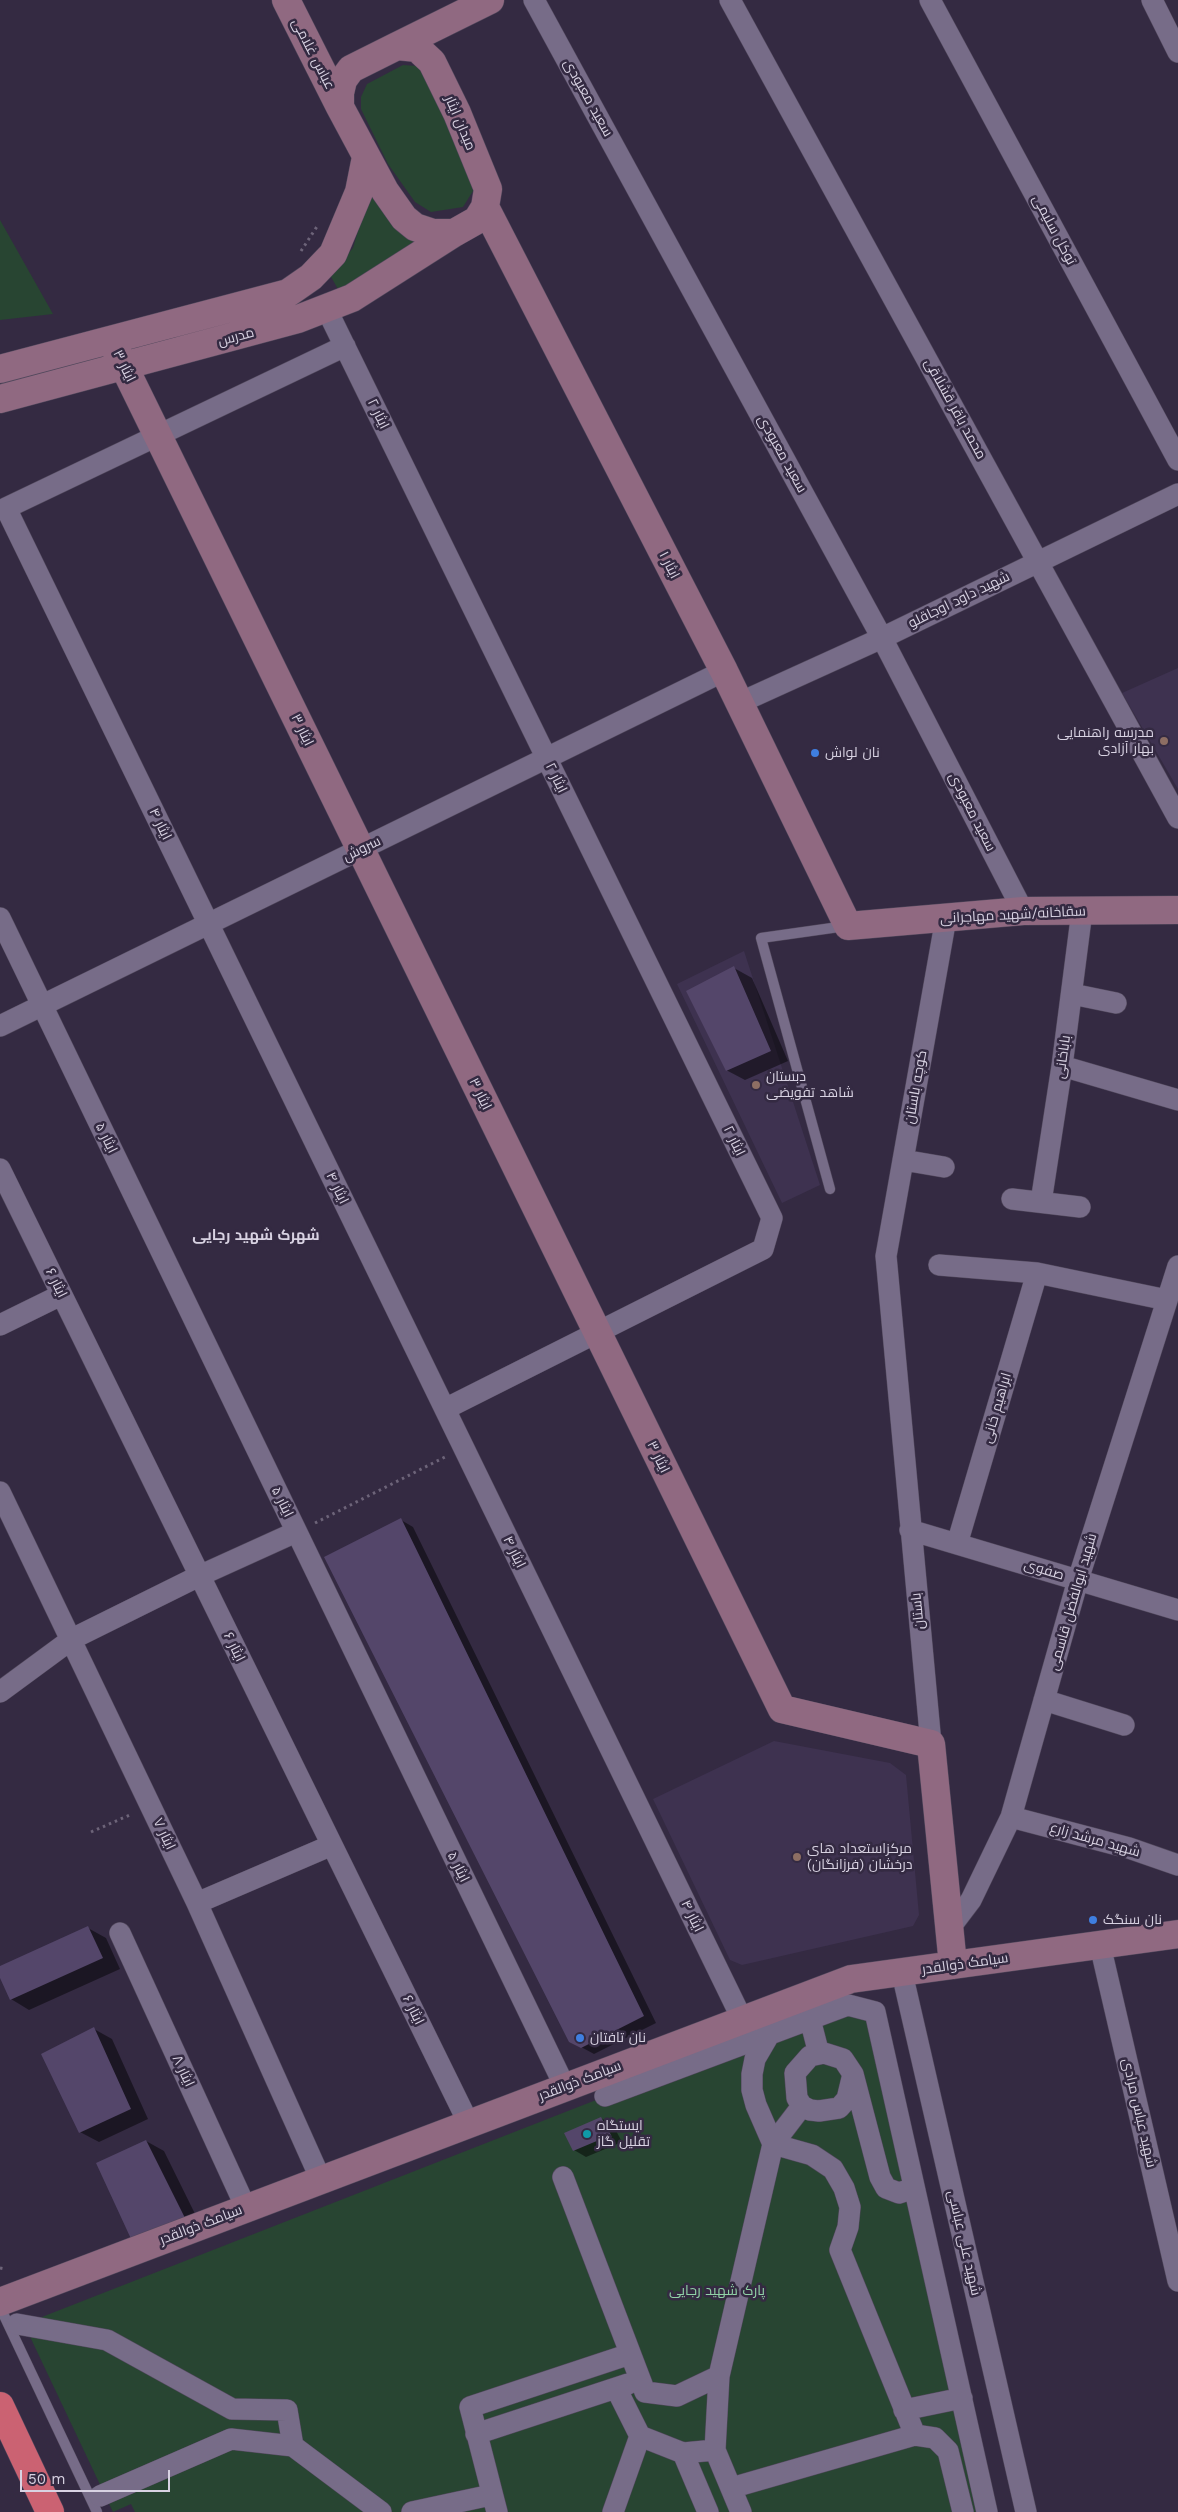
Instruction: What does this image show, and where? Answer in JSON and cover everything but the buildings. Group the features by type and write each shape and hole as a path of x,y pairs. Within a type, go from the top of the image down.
{"highway":[{"path":"0,2406 50,2512"}],"street":[{"name":"عباس غلامی","path":"286,0 340,107"},
{"path":"317,60 335,69 351,69 490,0"},
{"name":"سعید معبودی","path":"534,0 882,638 1023,912"},
{"name":"محمد باقر قشلاقی","path":"730,0 1178,818"},
{"name":"توکل سلیمی","path":"930,0 1171,430 1178,460"},
{"path":"1152,0 1172,21 1178,52"},
{"name":"میدان ایثار","path":"397,46 417,48 432,62 457,113 488,189 485,207"},
{"path":"351,69 344,80 340,93 340,107 385,191 404,218 415,227 432,233 454,233 477,220 485,207"},
{"name":"مدرس","path":"0,369 288,292 311,277 333,254 358,192 366,157"},
{"name":"ایثار ۱","path":"485,207 724,671 848,926"},
{"name":"مدرس","path":"0,399 298,320 352,298 454,233"},
{"name":"ایثار ۲","path":"326,308 772,1218 763,1249 597,1332"},
{"name":"ایثار ۳","path":"111,340 782,1709 931,1744"},
{"path":"158,435 344,346"},
{"name":"ایثار ۴","path":"158,435 6,508 742,2019"},
{"name":"شهید داود اوجاقلو","path":"739,703 882,638 1178,494"},
{"name":"سروش","path":"0,1026 724,671"},
{"name":"سقاخانه/شهید مهاجرانی","path":"848,926 1023,912 1178,910"},
{"name":"باباخانی","path":"1041,1202 1062,1066 1082,911"},
{"name":"ایثار ۵","path":"0,918 565,2087"},
{"name":"کوچه باستان","path":"886,1256 946,918"},
{"path":"1072,994 1116,1002"},
{"path":"1062,1066 1178,1100"},
{"path":"903,1160 944,1167"},
{"name":"ایثار ۶","path":"0,1169 469,2124"},
{"path":"1012,1199 1080,1207"},
{"name":"باستان","path":"886,1256 910,1530 953,1965"},
{"path":"939,1265 1037,1273 1167,1300"},
{"name":"شهید ابوالفضل قاسمی","path":"949,1929 971,1900 1011,1816 1078,1580 1178,1266"},
{"name":"ابراهیم خانی","path":"957,1544 1037,1273"},
{"path":"0,1325 61,1294"},
{"path":"445,1409 597,1332"},
{"name":"ایثار ۷","path":"0,1492 72,1638 197,1903 321,2180"},
{"name":"صفوی","path":"910,1530 1178,1610"},
{"path":"0,1692 72,1638 199,1576 296,1532"},
{"path":"1044,1700 1124,1725"},
{"name":"شهید مرشد زارع","path":"1011,1816 1129,1848 1178,1865"},
{"path":"197,1903 332,1845"},
{"name":"ایثار ۸","path":"120,1933 246,2208"},
{"name":"سیامک ذوالقدر","path":"0,2302 851,1979 1178,1934"},
{"name":"شهید عباس مرادی","path":"1100,1945 1178,2281"},
{"name":"شهید علی عباسی","path":"902,1973 1026,2512"},
{"path":"605,2096 848,2005 875,2012 987,2512"},
{"path":"810,2019 819,2054"},
{"path":"768,2035 755,2059 752,2090 773,2144"},
{"path":"853,2074 847,2099 839,2108 819,2112 802,2106 796,2092 795,2073 810,2056 819,2054 835,2055 843,2059 853,2074 880,2177 886,2188 899,2193 914,2188"},
{"path":"742,2512 715,2450 719,2376 773,2144 802,2106"},
{"path":"773,2144 812,2155 833,2169 844,2188 850,2207 848,2227 840,2250 915,2434"},
{"path":"563,2177 639,2381 645,2392 677,2396 719,2376"},
{"path":"17,2324 106,2340 232,2410 287,2410 293,2446"},
{"path":"412,2512 494,2504 470,2407 630,2354"},
{"path":"476,2434 639,2381"},
{"path":"616,2388 640,2436 683,2453 715,2450"},
{"path":"904,2410 962,2398"},
{"path":"231,2439 232,2410"},
{"path":"731,2488 915,2434 935,2438 948,2451 963,2512"},
{"path":"613,2512 640,2436"},
{"path":"98,2504 231,2439 293,2446 382,2512"},
{"path":"683,2453 708,2512"}],"lane":[{"path":"830,1189 761,938 848,926"},
{"path":"0,2307 98,2504"}],"path":[{"path":"299,254 320,222"},
{"path":"296,1532 464,1448"},
{"path":"91,1832 151,1805"},
{"path":"0,2268 5,2269"}],"shaded area":[{"name":"مدرسه راهنمایی بهار آزادی","path":"1178,668 1178,789 1122,693"},
{"name":"دبستان شاهد تفویضی","path":"744,951 820,1185 782,1203 677,984"},
{"name":"مرکزاستعداد های درخشان (فرزانگان)","path":"774,1741 890,1763 906,1775 919,1915 913,1926 742,1965 730,1960 653,1799"}],"green space":[{"path":"403,65 417,66 425,72 461,149 473,191 463,207 431,212 415,202 388,164 361,109 361,97 367,84"},
{"path":"370,191 415,241 339,291 330,275 353,248"},
{"path":"0,220 53,314 0,320"},
{"name":"پارک شهید رجایی","path":"859,1997 881,2006 997,2512 135,2512 131,2504 113,2512 24,2324"}],"place":[{"name":"مدرسه راهنمایی بهار آزادی","path":"1164,741"},
{"name":"نان لواش","path":"815,753"},
{"name":"دبستان شاهد تفویضی","path":"756,1085"},
{"name":"مرکزاستعداد های درخشان (فرزانگان)","path":"797,1857"},
{"name":"نان سنگک","path":"1093,1920"},
{"name":"نان تافتان","path":"580,2038"},
{"name":"ایستگاه تقلیل گاز","path":"587,2134"}],"district":[{"name":"شهرک شهید رجایی","path":"256,1236"}]}
